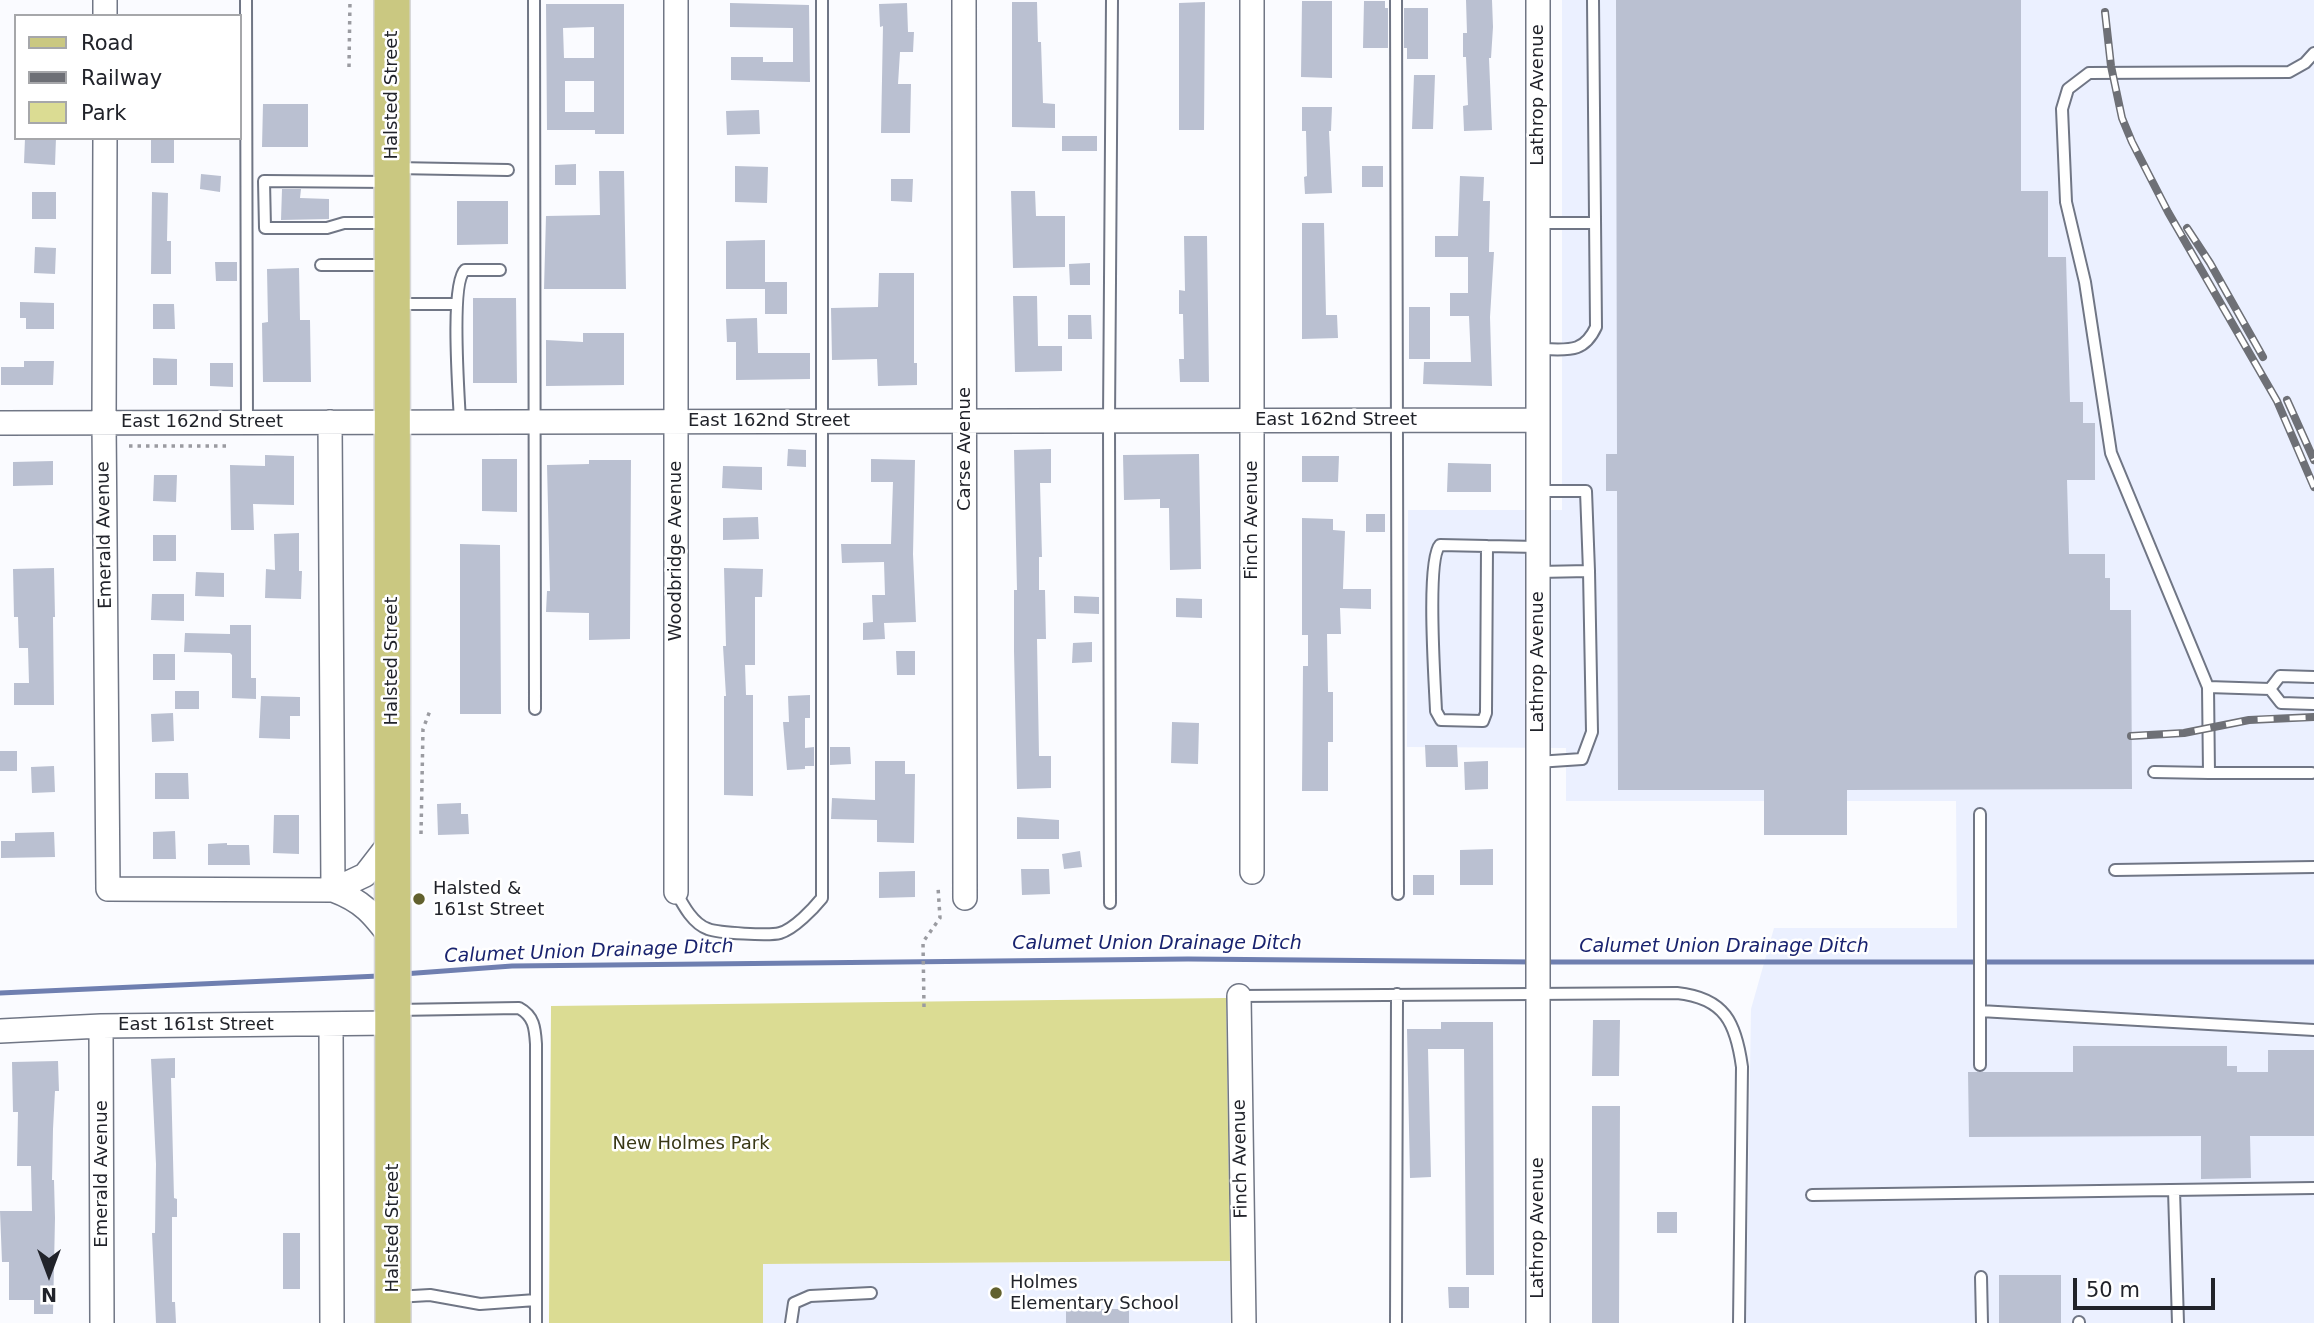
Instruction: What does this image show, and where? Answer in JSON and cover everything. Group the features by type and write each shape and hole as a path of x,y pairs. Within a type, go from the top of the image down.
{"main road":[{"name":"Halsted Street","path":"392,0 391,422 407,843 392,939 393,1310"}],"street":[{"name":"Woodbridge Avenue","path":"676,0 676,892"},
{"name":"Carse Avenue","path":"964,0 965,898"},
{"name":"Finch Avenue","path":"1252,0 1252,872"},
{"name":"Lathrop Avenue","path":"1538,0 1538,1323"},
{"name":"Emerald Avenue","path":"105,140 104,422 108,889 333,890"},
{"name":"East 162nd Street","path":"0,423 1538,420"},
{"path":"330,422 333,890"},
{"path":"333,890 365,875 407,843"},
{"path":"333,890 362,904 392,939"},
{"name":"Finch Avenue","path":"1239,996 1244,1323"},
{"name":"East 161st Street","path":"0,1031 101,1026 331,1024 392,1017"},
{"path":"331,1024 332,1323"},
{"name":"Emerald Avenue","path":"101,1026 102,1323"}],"lane":[{"path":"246,0 247,422"},
{"path":"534,0 535,709"},
{"path":"676,892 688,912 707,929 747,934 780,933 808,914 822,898 822,0"},
{"path":"1110,903 1112,0"},
{"path":"1396,0 1398,894"},
{"path":"1538,349 1577,348 1590,341 1596,327 1593,0"},
{"path":"2209,773 2208,687 2111,453 2085,282 2066,202 2062,109 2067,89 2089,74 2288,72 2305,63 2314,53"},
{"path":"392,223 344,223 327,228 265,228 264,181 508,170"},
{"path":"1538,222 1595,223"},
{"path":"321,265 392,265"},
{"path":"460,422 456,304 462,271 500,270"},
{"path":"392,304 456,304"},
{"path":"1537,762 1582,759 1591,732 1586,491 1538,491"},
{"path":"1487,546 1486,719 1441,720 1436,711 1433,580 1437,549 1440,545 1538,547"},
{"path":"1538,572 1589,571"},
{"path":"2270,689 2280,676 2314,677"},
{"path":"2208,687 2270,689 2281,703 2314,704"},
{"path":"2154,772 2312,773"},
{"path":"1980,814 1980,1065"},
{"path":"2115,870 2314,867"},
{"path":"1239,996 1397,994 1537,986 1691,995 1721,1009 1733,1025 1742,1067 1739,1323"},
{"path":"1396,1323 1397,994"},
{"path":"392,1017 519,1008 529,1013 533,1020 536,1044 536,1323"},
{"path":"1980,1011 2314,1030"},
{"path":"1812,1195 2314,1188"},
{"path":"2175,1190 2178,1323"},
{"path":"1981,1277 1982,1323"},
{"path":"791,1323 794,1303 810,1296 871,1293"},
{"path":"393,1310 430,1295 480,1304 536,1300"}],"path":[{"path":"349,67 350,0"},
{"path":"129,446 231,446"},
{"path":"407,843 422,729 431,708"},
{"path":"924,1007 923,943 940,918 938,887"}],"shaded area":[{"path":"1562,0 2314,0 2314,1323 1746,1323 1751,1009 1774,928 1957,928 1956,801 1566,801 1566,748 1407,747 1408,510 1562,510"},
{"name":"Holmes Elementary School","path":"1230,1261 1230,1323 763,1323 763,1264"}],"green space":[{"name":"New Holmes Park","path":"1226,998 1230,1261 763,1264 763,1323 549,1323 551,1006"}],"building":[{"path":"1466,0 1492,0 1493,27 1489,58 1492,130 1464,131 1463,106 1468,105 1466,57 1463,57 1463,33 1467,33"},
{"path":"1616,0 2021,0 2021,191 2048,191 2048,257 2066,257 2070,402 2083,402 2083,423 2095,423 2095,480 2067,480 2069,554 2105,554 2105,578 2110,578 2110,610 2131,610 2132,789 1847,790 1847,835 1764,835 1764,790 1618,790 1617,491 1606,491 1606,454 1617,454"},
{"path":"1302,1 1332,1 1332,78 1301,77"},
{"path":"1364,1 1385,1 1385,8 1388,8 1388,48 1363,48"},
{"path":"1012,2 1037,2 1043,103 1055,104 1055,128 1012,127"},
{"path":"1205,2 1204,130 1179,130 1179,3"},
{"path":"730,3 809,5 810,82 731,80 731,57 763,57 763,62 793,62 793,28 730,27"},
{"path":"907,3 908,32 914,32 913,52 900,52 898,84 911,84 910,133 881,133 883,26 880,27 879,4"},
{"path":"546,4 624,4 624,134 595,134 595,130 547,130","holes":["594,27 594,58 564,58 563,28","565,81 594,81 594,112 565,112"]},
{"path":"1404,8 1428,8 1428,59 1407,59 1407,48 1404,48"},
{"path":"1414,75 1435,75 1433,129 1412,129"},
{"path":"263,104 308,104 308,147 262,147"},
{"path":"1302,107 1332,107 1329,131 1332,193 1305,194 1306,131 1302,131"},
{"path":"759,110 760,134 727,135 726,111"},
{"path":"1062,136 1097,136 1097,151 1062,151"},
{"path":"25,140 56,140 55,165 24,163"},
{"path":"151,140 174,140 174,163 151,163"},
{"path":"576,164 576,185 555,185 555,165"},
{"path":"735,166 768,167 767,203 735,202"},
{"path":"1362,166 1383,166 1383,187 1362,187"},
{"path":"599,171 624,171 626,289 544,289 546,216 600,215"},
{"path":"201,174 221,176 220,192 200,189"},
{"path":"1460,176 1484,177 1483,201 1490,201 1489,252 1494,252 1490,317 1492,386 1423,384 1424,362 1471,362 1469,316 1450,316 1450,293 1468,293 1468,257 1435,257 1435,236 1458,236"},
{"path":"891,179 913,179 912,202 891,201"},
{"path":"282,189 301,189 300,198 329,199 329,219 281,220"},
{"path":"1011,191 1035,191 1036,216 1065,216 1065,267 1013,268"},
{"path":"32,192 56,192 56,219 32,219"},
{"path":"152,192 168,193 167,241 171,241 171,274 151,274"},
{"path":"457,201 508,201 508,244 457,245"},
{"path":"1302,223 1324,223 1326,315 1337,315 1338,338 1302,339"},
{"path":"1184,236 1207,236 1209,382 1180,382 1179,359 1184,359 1183,314 1179,314 1179,290 1185,291"},
{"path":"765,240 765,282 787,282 787,314 765,314 765,289 726,289 726,241"},
{"path":"35,247 56,248 55,274 34,273"},
{"path":"215,262 237,262 237,281 216,281"},
{"path":"1090,263 1090,285 1070,285 1069,264"},
{"path":"299,268 300,320 310,320 311,382 263,382 262,323 268,322 267,269"},
{"path":"879,273 914,273 914,363 917,363 917,385 878,386 877,359 832,360 831,308 878,307"},
{"path":"1013,296 1037,296 1038,346 1062,346 1062,371 1015,372"},
{"path":"473,298 516,298 517,383 473,383"},
{"path":"20,302 54,303 54,329 26,329 26,318 20,318"},
{"path":"153,304 174,304 175,329 153,329"},
{"path":"1409,307 1430,307 1430,359 1409,359"},
{"path":"1068,315 1091,315 1092,339 1068,339"},
{"path":"757,318 758,353 810,353 810,379 736,380 736,342 727,342 726,319"},
{"path":"583,333 624,333 624,385 546,386 546,340 583,342"},
{"path":"153,358 177,359 177,385 153,385"},
{"path":"24,361 54,361 53,385 1,385 1,367 24,367"},
{"path":"210,363 233,363 233,387 210,386"},
{"path":"788,449 806,450 806,467 787,466"},
{"path":"1051,449 1051,483 1040,483 1042,557 1039,557 1039,590 1045,590 1046,639 1037,639 1039,756 1051,756 1051,788 1017,789 1014,450"},
{"path":"1199,454 1201,569 1170,570 1169,508 1160,508 1160,499 1124,500 1123,455"},
{"path":"265,455 294,456 294,505 253,504 254,530 231,530 230,465 265,466"},
{"path":"1302,456 1339,456 1338,482 1302,482"},
{"path":"482,459 517,459 517,512 482,511"},
{"path":"871,459 915,460 913,554 916,622 884,623 885,639 863,640 863,623 873,622 872,595 885,595 884,562 842,563 841,544 891,544 893,482 871,482"},
{"path":"589,460 631,460 630,639 589,640 589,613 546,612 547,591 550,591 547,465 589,464"},
{"path":"53,461 53,485 13,486 13,462"},
{"path":"1448,463 1491,464 1491,492 1447,492"},
{"path":"723,466 762,467 762,490 722,488"},
{"path":"154,475 177,475 176,502 153,501"},
{"path":"1366,514 1385,514 1385,532 1366,532"},
{"path":"758,517 759,539 723,540 723,518"},
{"path":"1302,518 1333,519 1333,530 1345,531 1343,589 1371,589 1371,609 1340,608 1341,634 1327,634 1328,692 1333,692 1333,742 1328,742 1328,791 1302,791 1303,666 1308,666 1308,635 1302,635"},
{"path":"299,533 301,599 265,598 266,569 275,570 274,534"},
{"path":"153,535 176,535 176,561 153,561"},
{"path":"460,544 500,545 501,714 460,714"},
{"path":"54,568 54,705 14,705 14,683 29,683 28,648 19,648 18,617 14,617 13,569"},
{"path":"724,568 763,569 762,597 755,597 755,665 745,665 746,695 753,695 753,796 724,795"},
{"path":"196,572 224,573 224,597 195,596"},
{"path":"152,594 184,594 184,621 151,620"},
{"path":"1074,596 1099,597 1099,614 1074,613"},
{"path":"1176,598 1202,599 1202,618 1176,617"},
{"path":"230,625 251,625 251,678 256,678 256,699 232,698 230,653 184,652 185,633 230,634"},
{"path":"1092,642 1092,662 1072,663 1073,643"},
{"path":"896,651 915,651 915,675 897,675"},
{"path":"153,654 175,654 175,680 153,680"},
{"path":"175,691 199,691 199,709 175,709"},
{"path":"810,695 810,718 805,718 805,748 814,747 814,766 787,770 783,722 789,722 788,696"},
{"path":"261,696 300,697 300,716 290,716 290,739 259,738"},
{"path":"173,713 174,741 152,742 151,714"},
{"path":"1172,722 1199,723 1198,764 1171,763"},
{"path":"1425,745 1457,745 1458,767 1426,767"},
{"path":"830,747 850,747 851,764 830,765"},
{"path":"0,751 17,751 17,771 0,771"},
{"path":"875,761 905,761 905,774 915,774 914,843 877,842 877,820 831,819 832,798 875,800"},
{"path":"1488,761 1488,789 1465,790 1464,762"},
{"path":"54,766 55,792 32,793 31,767"},
{"path":"155,773 188,773 189,799 155,799"},
{"path":"461,803 461,814 468,814 469,834 438,835 437,804"},
{"path":"274,815 299,815 299,854 273,853"},
{"path":"1017,817 1059,820 1059,839 1017,839"},
{"path":"175,831 176,859 153,859 153,832"},
{"path":"54,832 55,857 1,858 1,841 15,841 15,833"},
{"path":"208,844 249,845 250,865 208,865"},
{"path":"1493,849 1493,885 1460,885 1460,850"},
{"path":"1080,851 1082,867 1064,869 1062,854"},
{"path":"1021,869 1049,869 1050,894 1022,895"},
{"path":"915,871 915,897 879,898 879,872"},
{"path":"1413,875 1434,875 1434,895 1413,895"},
{"path":"1593,1020 1620,1020 1619,1076 1592,1076"},
{"path":"1441,1022 1493,1022 1494,1275 1466,1275 1464,1049 1428,1049 1431,1177 1410,1178 1407,1029 1441,1029"},
{"path":"2073,1046 2227,1046 2227,1066 2237,1066 2237,1072 2268,1072 2268,1050 2314,1050 2314,1136 2250,1136 2251,1178 2201,1179 2201,1136 1969,1137 1968,1072 2073,1072"},
{"path":"175,1058 175,1078 171,1078 174,1198 177,1199 177,1217 172,1217 172,1302 175,1302 176,1323 156,1323 152,1233 155,1233 156,1164 151,1059"},
{"path":"58,1061 59,1091 55,1091 53,1129 53,1314 34,1314 34,1300 9,1300 9,1262 2,1262 0,1211 32,1211 31,1166 17,1166 18,1112 13,1112 12,1062"},
{"path":"1592,1106 1620,1106 1619,1323 1592,1323"},
{"path":"1657,1212 1677,1212 1677,1233 1657,1233"},
{"path":"283,1233 300,1233 300,1289 283,1289"},
{"path":"1999,1275 2061,1275 2061,1323 1999,1323"},
{"path":"1448,1287 1469,1287 1469,1308 1449,1308"},
{"path":"1066,1309 1129,1309 1129,1323 1066,1323"}],"waterway":[{"name":"Calumet Union Drainage Ditch","path":"403,974 512,966 1188,959 1534,962"},
{"name":"Calumet Union Drainage Ditch","path":"1544,962 2314,962"},
{"name":"Calumet Union Drainage Ditch","path":"0,993 379,976"}],"railway":[{"path":"2105,12 2111,66 2122,118 2132,142 2168,212 2277,401 2314,487"},
{"path":"2187,228 2263,357"},
{"path":"2287,400 2314,460"},
{"path":"2131,736 2184,733 2249,720 2314,717"}],"place":[{"name":"Halsted & 161st Street","path":"419,899"},
{"name":"Holmes Elementary School","path":"996,1293"}]}
